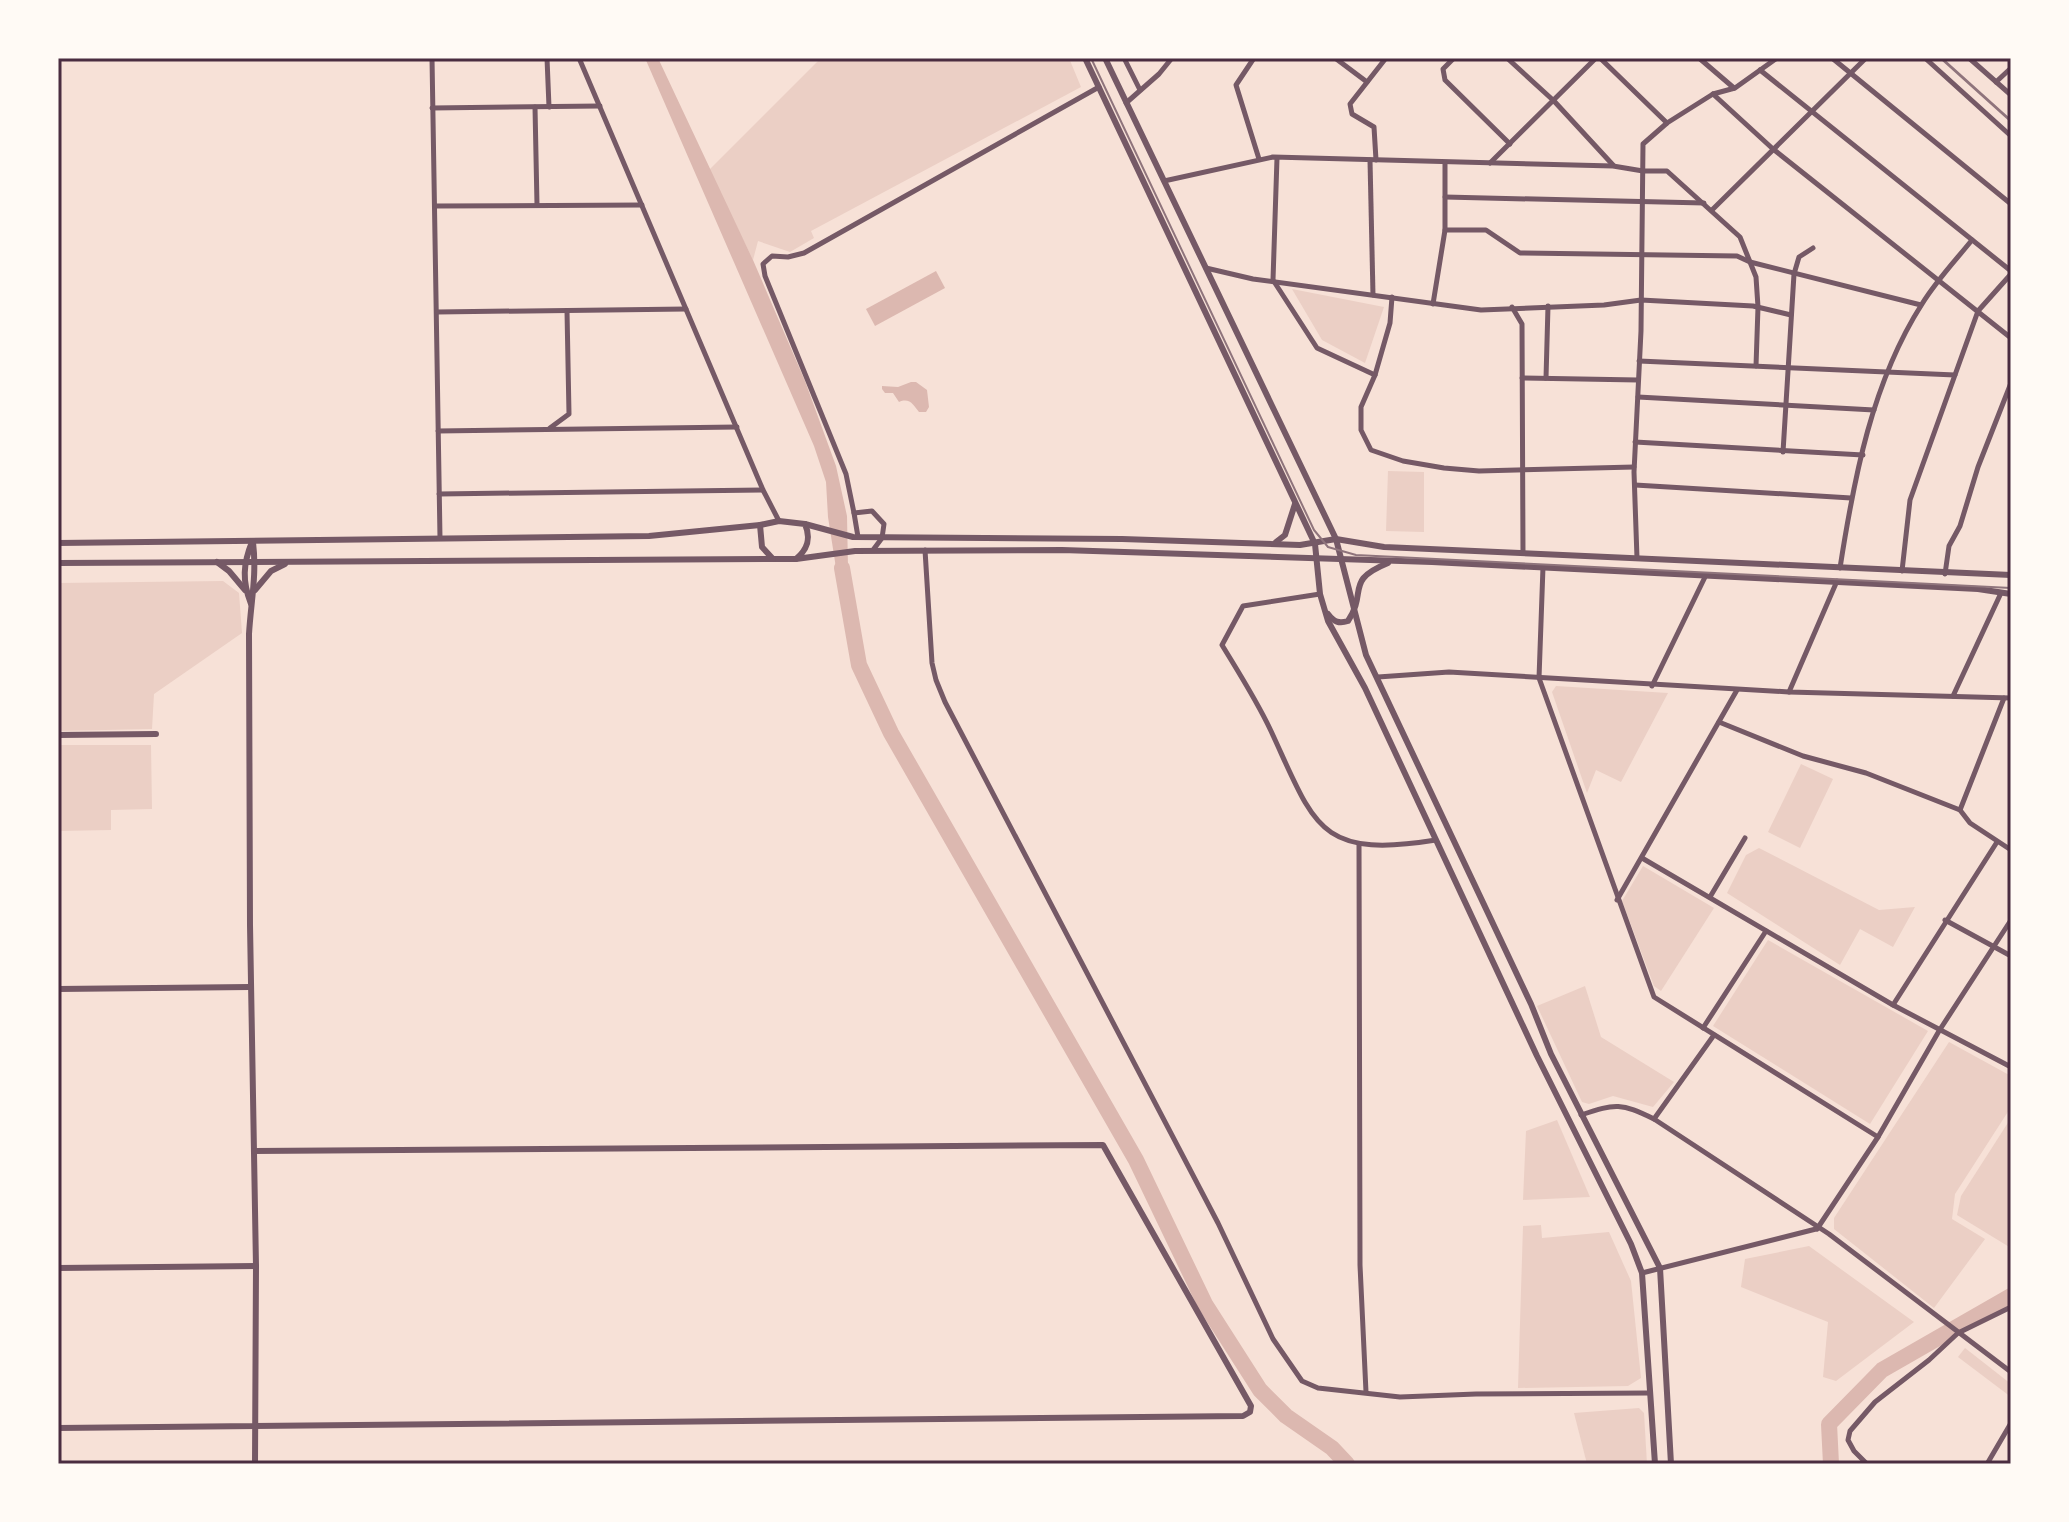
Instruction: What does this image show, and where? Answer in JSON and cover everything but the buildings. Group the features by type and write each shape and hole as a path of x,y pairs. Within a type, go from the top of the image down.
{"street":[{"path":"432,58 440,538"},
{"path":"547,58 549,107"},
{"path":"579,58 779,521"},
{"path":"1085,58 1315,544 1320,594 1340,648 1365,688 1537,1056 1631,1244 1642,1273 1655,1464"},
{"path":"1105,58 1336,539 1366,655 1581,1115 1660,1268 1671,1464"},
{"path":"1124,58 1140,90"},
{"path":"1126,103 1172,58"},
{"path":"1254,58 1236,85 1259,159"},
{"path":"1335,58 1367,82"},
{"path":"1373,295 1374,127 1352,114 1350,104 1386,58"},
{"path":"1454,58 1443,69 1445,80 1510,144"},
{"path":"1507,58 1554,101 1613,166"},
{"path":"1490,163 1598,58 1667,123"},
{"path":"1699,58 1735,88"},
{"path":"1637,558 1634,467 1643,253 1643,144 1667,123 1713,94 1735,88 1777,58"},
{"path":"1832,58 2011,204"},
{"path":"1712,210 1866,58"},
{"path":"1925,58 2011,136"},
{"path":"1969,58 2011,95"},
{"path":"1996,82 2011,68"},
{"path":"1760,70 2011,272 1978,311 1910,500 1902,572"},
{"path":"856,537 846,474 765,276 763,264 772,256 788,257 804,253 1100,87"},
{"path":"1713,94 1773,149 2011,338"},
{"path":"432,108 600,106"},
{"path":"535,107 537,205"},
{"path":"1163,181 1277,157 1613,166 1667,171 1740,237 1756,277 1756,366"},
{"path":"1277,157 1273,280 1317,348 1375,375"},
{"path":"1433,304 1445,230 1445,163"},
{"path":"1445,197 1705,203"},
{"path":"436,206 642,205"},
{"path":"1445,230 1486,230 1520,253 1737,256 1794,274 1921,305"},
{"path":"1840,568 1851,498 1887,371 1921,305 1972,240"},
{"path":"1783,452 1794,274 1799,257 1813,248"},
{"path":"1205,268 1253,279 1481,310 1604,305 1641,300 1758,307 1791,315"},
{"path":"1392,297 1390,323 1375,375 1361,407 1361,430 1371,450 1403,461 1479,471 1634,467"},
{"path":"1546,378 1548,306"},
{"path":"1512,307 1522,324 1523,553"},
{"path":"437,312 686,309"},
{"path":"547,429 569,414 567,311"},
{"path":"1639,361 1955,375"},
{"path":"1522,378 1638,380"},
{"path":"1945,574 1949,546 1960,526 1978,467 2011,383"},
{"path":"1638,397 1874,410"},
{"path":"438,431 737,427"},
{"path":"1635,442 1863,455"},
{"path":"1635,485 1851,498"},
{"path":"439,494 763,490"},
{"path":"1275,543 1285,535 1295,504"},
{"path":"854,513 872,511 884,524 882,538 873,550"},
{"path":"58,543 649,536 779,521 856,537 1315,544 1336,539 1384,547 2011,575"},
{"path":"796,559 807,547 809,539 805,524"},
{"path":"760,525 762,547 773,559"},
{"path":"251,604 246,591 244,562 253,542"},
{"path":"253,542 250,987 256,1266 255,1464"},
{"path":"58,563 796,559 873,550 1090,550 1707,574 1978,589 2011,594"},
{"path":"925,550 932,663 943,697 1218,1223 1273,1339 1302,1381 1318,1388 1400,1397 1649,1393"},
{"path":"1325,612 1334,621 1348,621 1354,612 1359,584 1368,571 1393,561"},
{"path":"217,562 246,591"},
{"path":"255,590 271,571 289,562"},
{"path":"1543,567 1539,678 1654,997 1878,1137"},
{"path":"1652,686 1707,574"},
{"path":"1789,692 1837,581"},
{"path":"1953,696 2001,593"},
{"path":"1320,594 1243,606 1222,645 1270,731 1306,807 1325,831 1359,844 1399,846 1436,840"},
{"path":"1378,677 1449,672 1737,690 2008,698 1960,810"},
{"path":"1617,900 1737,690"},
{"path":"1719,722 1803,756 1866,773 1960,810 1970,823 2011,850"},
{"path":"58,735 156,734"},
{"path":"1710,897 1745,838"},
{"path":"1893,1005 1997,842"},
{"path":"1359,844 1360,1265 1366,1392"},
{"path":"1642,858 1893,1005 2011,1067"},
{"path":"1945,920 2011,956"},
{"path":"1642,1273 1817,1229 1878,1137 1939,1031 2011,920"},
{"path":"1703,1028 1766,931"},
{"path":"58,989 250,987"},
{"path":"1654,1119 1714,1035"},
{"path":"1581,1115 1608,1105 1627,1107 1654,1119 1817,1229 1829,1234 2011,1372"},
{"path":"58,1428 1243,1416 1250,1412 1251,1406 1103,1145 254,1151"},
{"path":"58,1268 256,1266"},
{"path":"1867,1464 1848,1440 1850,1431 1875,1402 1958,1333 2011,1307"},
{"path":"1987,1464 2011,1423"}],"shaded area":[{"path":"645,58 658,58 753,260 805,381 836,466 847,516 848,568 836,568 826,482 814,446"},
{"path":"821,58 1069,58 1081,87 811,231 814,238 790,252 758,241 753,260 709,170"},
{"path":"936,271 945,288 875,326 866,309"},
{"path":"1292,289 1384,307 1365,363 1322,340"},
{"path":"911,382 927,390 929,407 926,412 919,412 909,401 899,402 893,393 885,393 882,389 882,386 898,387"},
{"path":"1388,471 1424,472 1424,532 1386,531"},
{"path":"223,581 239,593 242,633 154,694 152,729 58,731 58,583"},
{"path":"1556,686 1668,693 1621,782 1596,770 1587,793 1552,692"},
{"path":"58,745 151,745 152,809 111,810 111,830 58,831"},
{"path":"1801,764 1833,779 1800,848 1768,832"},
{"path":"1759,848 1879,910 1915,907 1893,947 1860,929 1840,965 1727,893 1746,855"},
{"path":"1643,866 1714,908 1661,991 1654,986 1622,901"},
{"path":"1768,940 1928,1031 1870,1124 1713,1026"},
{"path":"1585,986 1601,1037 1674,1082 1653,1107 1613,1096 1589,1104 1582,1102 1537,1006"},
{"path":"1949,1042 2011,1076 2011,1107 1955,1194 1952,1219 1985,1239 1934,1308 1834,1229 1834,1218"},
{"path":"2011,1118 2011,1248 1957,1215 1961,1196"},
{"path":"1557,1120 1590,1197 1523,1200 1526,1131"},
{"path":"1541,1225 1542,1238 1609,1232 1631,1281 1641,1378 1628,1386 1518,1388 1523,1226"},
{"path":"1809,1246 1914,1322 1836,1381 1823,1377 1828,1322 1741,1287 1745,1259"},
{"path":"1965,1348 2011,1384 2011,1397 1958,1357"},
{"path":"1639,1408 1644,1413 1647,1464 1587,1464 1574,1413"}],"waterway":[{"path":"842,568 859,665 891,733 1136,1160 1205,1304 1260,1390 1286,1416 1332,1448 1347,1464"},
{"path":"1831,1464 1829,1424 1882,1370 2011,1296"}],"tram line":[{"path":"1091,58 1314,530 1328,547 1356,555 2011,588"}],"railway":[{"path":"1941,58 2011,121"}]}
